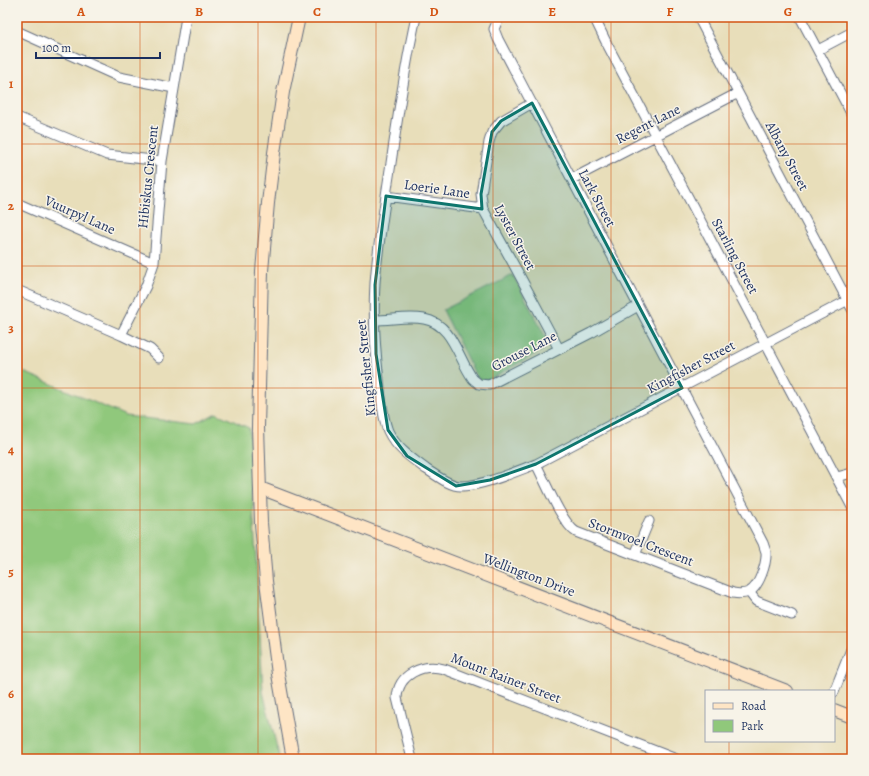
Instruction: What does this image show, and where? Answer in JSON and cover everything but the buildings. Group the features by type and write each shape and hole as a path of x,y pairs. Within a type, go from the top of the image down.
{"main road":[{"path":"293,759 285,720 266,581 258,427 262,271 274,153 283,92 299,17"},
{"name":"Wellington Drive","path":"260,488 784,690"},
{"path":"835,710 852,717"}],"street":[{"name":"Hibiskus Crescent","path":"122,335 146,286 154,263 162,162 186,17"},
{"name":"Kingfisher Street","path":"416,17 378,250 375,285 376,354 384,417 388,430 395,443 408,456 449,483 461,486 490,480 536,464 766,343 851,302"},
{"name":"Starling Street","path":"594,17 852,507"},
{"name":"Albany Street","path":"698,17 851,302"},
{"path":"800,17 852,115"},
{"name":"Lark Street","path":"498,20 494,29 496,34 682,388"},
{"path":"17,31 119,77 174,88"},
{"path":"818,50 852,32"},
{"name":"Regent Lane","path":"572,179 738,93"},
{"name":"Lyster Street","path":"532,103 501,121 492,132 489,142 481,194 483,209 559,349"},
{"path":"17,117 107,156 162,162"},
{"name":"Loerie Lane","path":"386,196 483,209"},
{"name":"Vuurpyl Lane","path":"17,203 154,263"},
{"path":"17,290 122,335 150,349 159,358"},
{"name":"Grouse Lane","path":"375,320 424,319 435,322 443,327 448,334 473,379 479,384 488,385 559,349 638,306"},
{"path":"682,388 766,551 765,562 756,585 749,592 752,598 761,604 792,615"},
{"name":"Stormvoel Crescent","path":"536,464 563,517 570,527 581,534 730,592 739,594 749,592"},
{"path":"837,478 852,473"},
{"path":"635,555 649,521"},
{"path":"835,690 852,647"},
{"name":"Mount Rainer Street","path":"412,759 397,698 397,691 408,675 416,670 430,666 444,669 676,759"}],"highlighted area":[{"path":"532,103 682,388 536,464 490,480 456,486 407,456 388,430 376,354 375,285 386,196 482,209 481,194 492,132 501,121"}],"green space":[{"path":"513,275 547,342 544,349 488,380 482,380 477,378 443,310"},
{"path":"17,369 126,416 196,424 216,413 249,428 263,692 280,759 17,759"}]}
